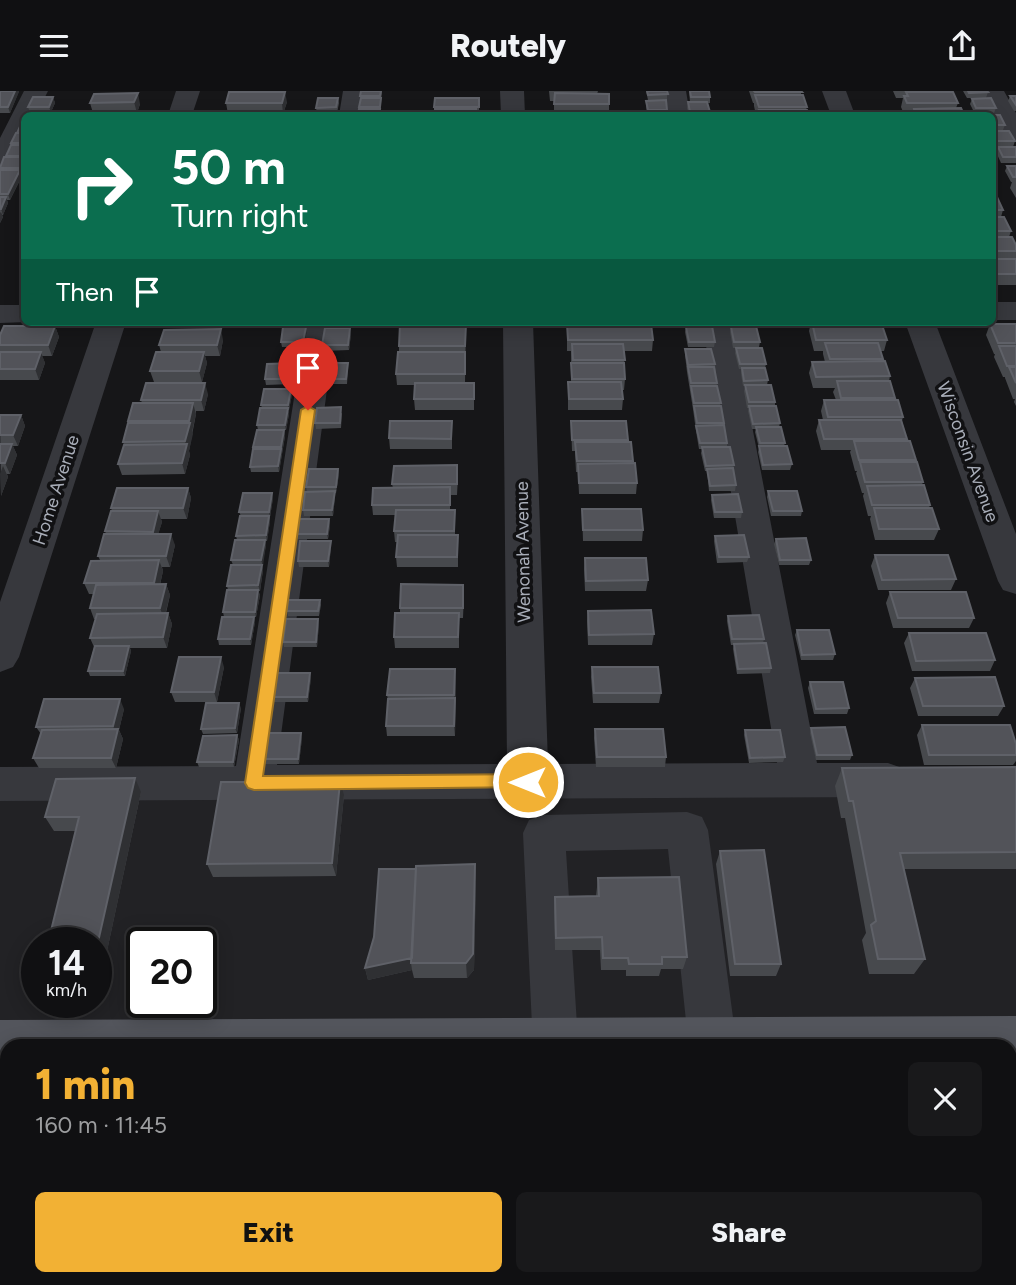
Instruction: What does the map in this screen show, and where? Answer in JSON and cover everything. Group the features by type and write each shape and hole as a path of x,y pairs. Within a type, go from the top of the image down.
{"street":[{"path":"26,112 36,91"},
{"path":"181,112 188,91"},
{"path":"352,112 355,91"},
{"path":"512,91 513,112"},
{"path":"674,91 678,112"},
{"path":"834,91 843,112"},
{"path":"992,91 1016,135"},
{"path":"0,163 21,121"},
{"path":"996,311 1016,311"},
{"path":"0,314 21,314"},
{"name":"Home Avenue","path":"0,657 110,326"},
{"path":"254,783 320,326"},
{"name":"Wenonah Avenue","path":"518,326 528,782"},
{"path":"718,326 800,780"},
{"name":"Wisconsin Avenue","path":"921,326 1016,581"},
{"path":"0,784 921,780"},
{"path":"554,1039 544,834 687,830 712,1039"}],"shaded area":[{"path":"1016,782 1016,1039 0,1039 0,787"}],"building":[{"path":"0,91 15,91 8,107 0,107"},
{"path":"361,91 381,91 380,96 360,96"},
{"path":"647,91 667,91 668,94 648,95"},
{"path":"690,91 709,91 710,97 691,97"},
{"path":"801,91 802,92 755,92"},
{"path":"229,92 285,92 282,103 226,103"},
{"path":"906,92 953,92 958,103 907,103 904,96 908,96"},
{"path":"138,93 134,102 90,103 94,94"},
{"path":"555,93 609,94 609,104 554,104"},
{"path":"755,95 803,95 807,107 759,107"},
{"path":"33,97 53,97 49,107 28,107"},
{"path":"318,98 338,98 336,107 316,108"},
{"path":"361,98 381,98 380,107 359,107"},
{"path":"435,98 479,98 479,107 434,107"},
{"path":"991,98 996,108 976,108 972,99"},
{"path":"666,100 667,110 648,110 646,101"},
{"path":"688,102 707,102 710,112 690,112"},
{"path":"961,108 963,112 915,112 914,109"},
{"path":"359,109 380,109 380,112 358,112"},
{"path":"435,109 476,109 476,112 435,112"},
{"path":"759,110 808,112 760,112"},
{"path":"996,115 1000,115 1005,125 996,125"},
{"path":"996,131 1009,131 1015,141 996,141"},
{"path":"16,133 21,133 21,143 11,143"},
{"path":"11,145 21,145 21,156 6,156"},
{"path":"998,147 1016,147 1016,157 1003,157"},
{"path":"4,157 21,157 21,168 0,168"},
{"path":"1007,166 1016,166 1016,177 1013,177"},
{"path":"0,170 20,170 8,194 0,194"},
{"path":"0,197 6,197 1,209 0,209"},
{"path":"996,197 997,197 1003,210 996,210"},
{"path":"996,217 1004,217 1011,231 996,231"},
{"path":"996,237 1012,237 1016,251 996,251"},
{"path":"996,259 1016,259 1016,274 996,274"},
{"path":"1016,324 1016,343 998,343 991,326"},
{"path":"4,326 55,326 48,345 0,345"},
{"path":"400,326 466,326 465,346 399,346"},
{"path":"567,326 651,326 653,340 568,340"},
{"path":"712,326 715,342 689,342 686,327"},
{"path":"756,326 760,342 734,342 731,327"},
{"path":"813,326 882,326 887,340 816,340"},
{"path":"283,327 306,327 303,342 281,342"},
{"path":"325,328 350,328 348,345 322,345"},
{"path":"221,329 217,345 159,345 164,330"},
{"path":"825,343 878,343 883,359 830,359"},
{"path":"572,344 623,344 625,360 573,360"},
{"path":"999,346 1016,346 1016,366 1007,366"},
{"path":"736,348 762,348 766,364 740,364"},
{"path":"685,349 711,349 715,364 688,365"},
{"path":"0,352 41,352 35,369 0,369"},
{"path":"156,352 204,352 199,371 150,371"},
{"path":"398,352 465,352 465,374 396,374"},
{"path":"885,361 890,376 816,377 812,362"},
{"path":"294,363 291,379 265,379 267,364"},
{"path":"322,363 348,363 346,379 319,379"},
{"path":"571,363 624,363 625,379 572,379"},
{"path":"688,367 714,367 717,383 691,383"},
{"path":"1009,367 1016,367 1016,383"},
{"path":"742,368 765,368 768,380 744,381"},
{"path":"837,381 890,381 895,398 841,398"},
{"path":"568,382 621,382 623,399 569,399"},
{"path":"146,383 205,383 201,400 141,400"},
{"path":"415,383 474,383 474,399 414,399"},
{"path":"745,385 771,385 775,402 749,402"},
{"path":"691,386 717,386 721,403 694,403"},
{"path":"264,389 291,389 288,405 261,405"},
{"path":"824,400 898,400 903,417 828,417"},
{"path":"133,403 193,403 189,421 128,421"},
{"path":"694,406 721,406 724,423 697,423"},
{"path":"749,406 776,406 780,423 753,424"},
{"path":"341,407 340,423 315,423 317,408"},
{"path":"260,408 288,408 285,425 257,425"},
{"path":"0,415 21,415 13,435 0,435"},
{"path":"819,420 901,420 907,439 824,439"},
{"path":"390,421 452,421 451,439 389,438"},
{"path":"571,421 626,421 628,440 572,440"},
{"path":"128,423 190,423 185,441 123,442"},
{"path":"724,425 727,443 700,443 696,426"},
{"path":"756,427 781,427 785,443 760,443"},
{"path":"257,430 284,430 281,447 253,447"},
{"path":"854,441 910,441 916,460 859,460"},
{"path":"575,442 631,442 633,461 577,461"},
{"path":"0,444 12,444 5,463 0,463"},
{"path":"187,444 182,463 118,464 124,445"},
{"path":"759,446 787,446 792,464 763,465"},
{"path":"702,447 730,447 734,465 706,466"},
{"path":"253,449 281,449 278,466 250,467"},
{"path":"860,462 917,462 923,482 865,482"},
{"path":"635,463 637,483 579,483 578,464"},
{"path":"457,465 457,484 392,484 394,466"},
{"path":"733,468 736,485 710,486 707,469"},
{"path":"309,469 338,469 336,487 306,487"},
{"path":"924,485 930,505 872,505 867,486"},
{"path":"450,487 450,505 372,505 373,488"},
{"path":"117,488 188,488 183,508 111,508"},
{"path":"335,491 332,510 303,510 305,492"},
{"path":"768,491 797,491 802,511 773,511"},
{"path":"243,493 272,493 269,512 239,512"},
{"path":"738,494 742,512 715,512 712,495"},
{"path":"874,508 932,508 939,529 879,529"},
{"path":"582,509 641,509 643,530 583,530"},
{"path":"396,510 455,510 454,531 394,531"},
{"path":"111,511 158,511 153,532 105,531"},
{"path":"240,516 269,516 266,535 236,536"},
{"path":"299,519 329,519 327,534 297,534"},
{"path":"104,534 171,534 166,556 98,556"},
{"path":"398,535 458,535 457,557 396,557"},
{"path":"744,535 749,557 719,557 715,536"},
{"path":"806,538 811,560 780,560 776,539"},
{"path":"235,540 265,540 261,560 231,560"},
{"path":"300,541 331,541 328,561 298,561"},
{"path":"875,555 948,555 956,579 882,580"},
{"path":"585,558 646,558 648,580 586,581"},
{"path":"159,560 154,583 84,583 91,561"},
{"path":"231,565 262,565 258,585 227,586"},
{"path":"166,584 160,608 90,608 96,585"},
{"path":"401,584 463,585 463,608 400,608"},
{"path":"227,590 258,590 255,612 223,612"},
{"path":"890,592 966,592 974,618 898,618"},
{"path":"288,600 320,600 318,611 287,611"},
{"path":"651,610 654,634 589,635 588,611"},
{"path":"168,613 163,637 90,638 97,614"},
{"path":"395,613 459,613 458,637 394,637"},
{"path":"759,615 764,639 732,639 728,616"},
{"path":"222,617 254,617 250,639 218,639"},
{"path":"286,619 318,619 316,642 283,642"},
{"path":"797,630 829,630 835,654 802,655"},
{"path":"909,633 986,633 995,660 916,661"},
{"path":"766,643 771,668 738,669 734,644"},
{"path":"95,646 129,646 123,671 88,671"},
{"path":"179,657 221,657 214,692 171,692"},
{"path":"592,667 658,667 661,693 594,693"},
{"path":"390,669 455,669 454,695 387,695"},
{"path":"276,673 310,673 307,697 273,697"},
{"path":"995,677 1004,706 923,706 915,678"},
{"path":"810,682 843,682 849,708 816,709"},
{"path":"455,698 454,726 386,726 388,699"},
{"path":"44,699 120,699 113,726 36,727"},
{"path":"206,703 239,703 235,728 201,729"},
{"path":"922,725 1010,725 1016,744 1016,755 929,755"},
{"path":"845,727 852,755 817,755 811,728"},
{"path":"118,729 111,758 33,758 42,730"},
{"path":"595,729 663,729 666,757 597,757"},
{"path":"745,730 780,730 785,757 750,758"},
{"path":"267,733 301,733 298,759 263,759"},
{"path":"237,735 233,762 197,762 203,736"},
{"path":"1016,767 1016,852 900,853 925,959 878,959 871,925 876,921 853,801 849,801 842,768"},
{"path":"135,778 101,927 52,927 79,817 45,817 56,779"},
{"path":"221,782 340,782 332,863 207,864"},
{"path":"764,850 781,964 735,964 720,851"},
{"path":"475,864 473,954 466,963 411,963 416,866"},
{"path":"379,869 416,869 412,958 365,968 374,937"},
{"path":"679,877 687,957 662,957 662,964 629,964 628,958 603,958 602,937 556,938 555,897 599,896 598,878"}],"route":[{"path":"308,410 254,783 528,782"}]}
